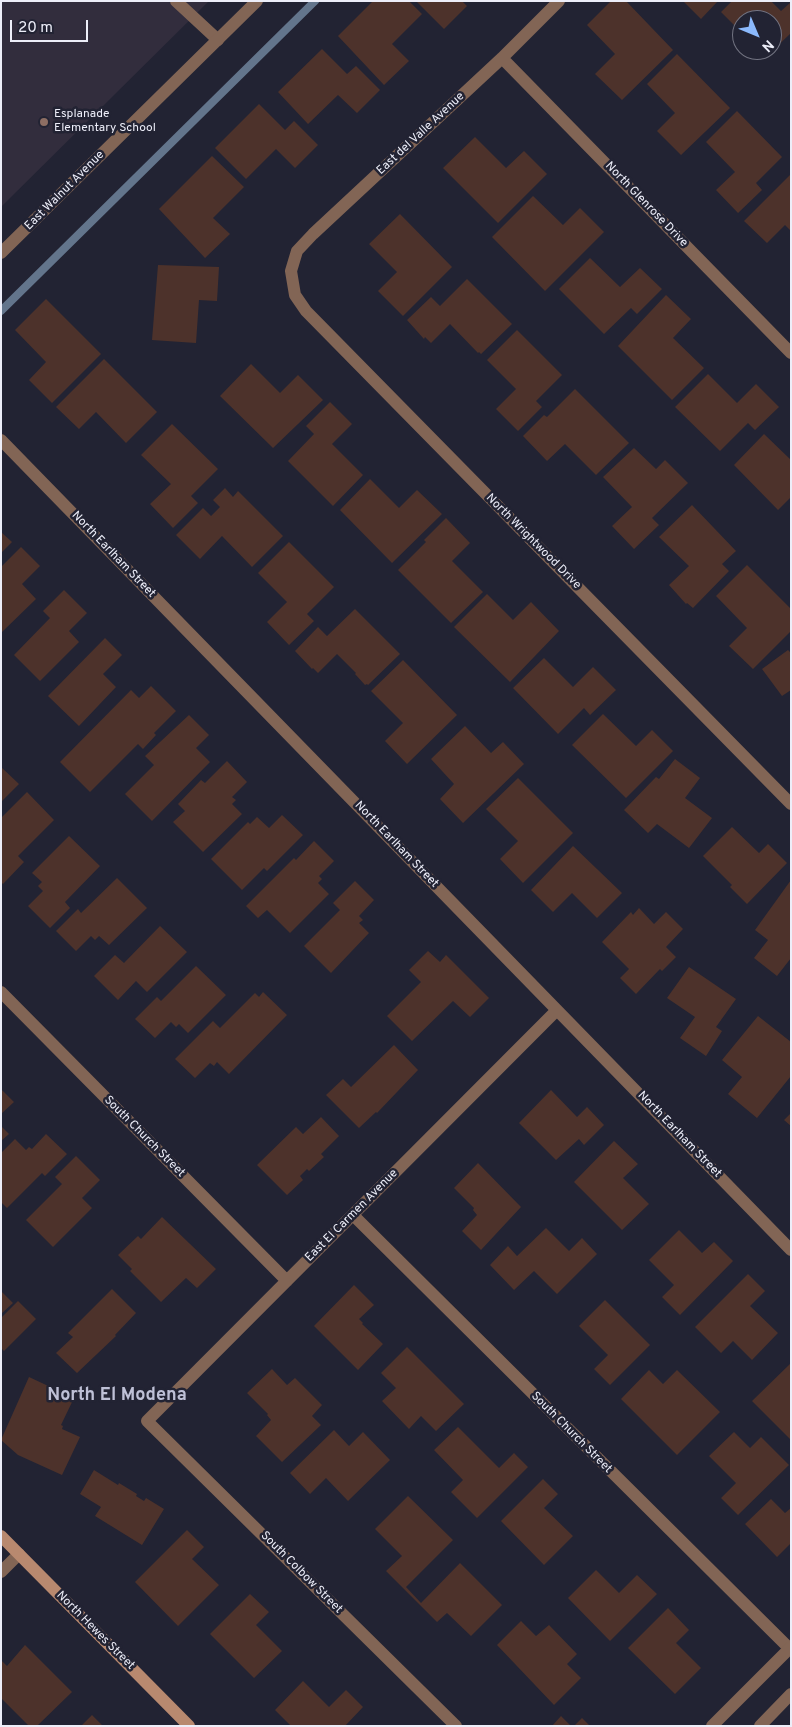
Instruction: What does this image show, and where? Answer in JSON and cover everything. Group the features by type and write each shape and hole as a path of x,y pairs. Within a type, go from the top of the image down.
{"main road":[{"name":"North Hewes Street","path":"1,1536 189,1726"}],"street":[{"path":"176,1 218,40"},
{"name":"East Walnut Avenue","path":"1,253 257,1"},
{"name":"East del Valle Avenue","path":"291,271 298,251 312,234 502,58 559,1"},
{"name":"North Glenrose Drive","path":"502,58 791,353"},
{"name":"North Wrightwood Drive","path":"291,271 295,295 306,311 791,804"},
{"name":"North Earlham Street","path":"1,440 791,1250"},
{"name":"South Church Street","path":"1,992 287,1281"},
{"name":"East El Carmen Avenue","path":"146,1421 557,1010"},
{"name":"South Church Street","path":"353,1215 790,1648"},
{"name":"South Colbow Street","path":"146,1421 456,1726"},
{"path":"1,1572 19,1554"},
{"path":"712,1726 790,1648"},
{"path":"760,1726 791,1694"}],"shaded area":[{"name":"Esplanade Elementary School","path":"1,1 209,1 1,207"}],"building":[{"path":"373,1 409,1 422,14 392,44 409,61 384,85 338,36"},
{"path":"416,1 462,1 467,6 444,29"},
{"path":"611,1 626,1 673,50 622,100 595,74 615,54 587,25"},
{"path":"683,1 718,1 701,19"},
{"path":"732,1 771,1 780,10 732,10 732,23 721,12"},
{"path":"791,2 791,33 782,42 782,10"},
{"path":"322,49 347,74 356,66 380,90 357,113 338,95 308,124 278,92"},
{"path":"677,54 730,108 681,155 657,131 675,113 647,84"},
{"path":"259,104 285,130 294,121 318,145 295,168 276,149 246,179 215,148"},
{"path":"737,111 782,157 756,183 762,190 738,213 716,190 735,172 706,142"},
{"path":"475,137 506,168 524,151 547,174 498,223 443,168"},
{"path":"212,156 244,187 213,218 230,234 205,258 159,209"},
{"path":"791,174 791,231 785,225 767,243 744,221"},
{"path":"533,196 563,225 580,208 604,232 545,291 492,237"},
{"path":"400,214 452,267 403,316 378,291 397,272 369,244"},
{"path":"590,258 620,287 640,268 662,289 637,314 631,308 604,334 559,289"},
{"path":"158,265 219,267 217,301 199,300 196,343 152,340"},
{"path":"467,279 512,324 481,354 450,324 431,343 425,337 424,339 407,320 431,297 440,306"},
{"path":"666,295 691,319 673,338 704,368 672,400 618,346"},
{"path":"46,299 101,354 52,403 29,380 46,362 15,330"},
{"path":"517,330 562,375 536,401 542,407 518,431 496,409 516,389 487,360"},
{"path":"104,359 157,412 126,443 96,412 79,429 56,407"},
{"path":"251,364 280,393 298,375 323,400 273,448 220,396"},
{"path":"708,374 737,403 756,384 779,407 755,430 748,423 720,451 675,407"},
{"path":"575,389 629,443 596,475 565,444 547,461 523,436 544,415 547,417"},
{"path":"330,402 352,424 332,444 363,475 333,506 288,461 314,434 306,426"},
{"path":"172,424 218,469 191,496 198,503 173,528 150,504 171,484 141,455"},
{"path":"764,434 791,460 791,497 778,510 734,465"},
{"path":"634,448 656,469 665,460 688,483 652,518 659,525 634,549 612,526 632,507 603,477"},
{"path":"370,479 399,508 417,490 442,514 392,563 340,510"},
{"path":"225,488 233,497 238,491 283,536 252,567 222,536 200,559 176,535 203,508 211,516 220,507 213,500"},
{"path":"692,505 736,551 722,564 729,571 693,608 686,604 669,585 689,566 659,537"},
{"path":"446,518 470,543 452,561 483,592 451,623 398,570 426,542 424,540"},
{"path":"1,532 12,542 1,553"},
{"path":"289,542 334,587 307,614 314,621 289,645 267,622 287,602 258,573"},
{"path":"21,547 40,566 22,584 36,599 1,633 1,567"},
{"path":"747,565 791,609 791,631 753,669 729,646 747,628 716,596"},
{"path":"64,590 87,613 69,631 79,642 40,681 14,655 50,618 43,611"},
{"path":"487,594 513,620 531,602 559,631 510,682 454,627"},
{"path":"355,609 400,654 368,685 365,685 337,654 318,673 295,651 318,627 327,636"},
{"path":"105,638 122,655 103,674 116,687 79,726 48,696"},
{"path":"788,650 791,653 791,690 782,696 762,669"},
{"path":"544,658 573,687 593,667 616,690 590,715 584,708 558,734 513,688"},
{"path":"403,660 457,715 407,764 385,741 403,723 371,691"},
{"path":"151,686 176,711 154,733 156,735 143,749 138,744 90,792 60,762 131,690 139,698"},
{"path":"603,714 636,746 652,730 673,751 626,798 572,745"},
{"path":"189,715 209,735 196,748 210,762 152,821 125,794 154,765 145,756"},
{"path":"465,726 491,753 503,742 524,764 463,823 440,799 454,784 431,759"},
{"path":"675,759 700,778 685,798 712,818 689,848 657,824 648,833 624,810 656,777 659,779"},
{"path":"227,761 247,782 232,797 236,800 232,804 242,814 203,852 173,822 185,811 178,804 201,780 205,783"},
{"path":"1,767 19,784 1,802"},
{"path":"518,778 573,833 523,883 500,859 518,841 486,809"},
{"path":"27,792 54,820 18,856 24,862 3,884 1,882 1,818"},
{"path":"282,815 303,835 267,871 264,868 242,890 211,859 248,822 250,824 257,817 269,828"},
{"path":"732,827 759,853 768,844 787,863 747,904 730,887 732,885 703,856"},
{"path":"69,836 100,866 65,902 70,908 50,928 28,906 43,891 38,886 42,882 32,873"},
{"path":"314,841 334,861 319,876 322,879 318,883 329,894 290,933 267,910 258,918 246,906 294,858 296,860"},
{"path":"573,846 622,893 597,918 572,893 553,912 531,890"},
{"path":"117,878 147,908 109,945 99,936 95,940 91,936 76,951 56,931 78,909 81,913"},
{"path":"791,880 791,958 777,976 754,958 768,940 755,930"},
{"path":"355,881 374,900 359,916 363,920 359,923 369,933 331,973 304,946 340,910 333,903"},
{"path":"639,908 654,924 666,912 683,929 666,947 676,957 662,971 660,969 636,994 620,978 629,969 602,942 631,912 633,915"},
{"path":"160,926 187,952 147,992 136,981 118,1000 94,976 115,955 124,963"},
{"path":"428,951 440,962 446,955 489,998 470,1017 453,1001 412,1041 387,1016 421,982 409,970"},
{"path":"196,966 226,995 188,1033 179,1024 176,1027 171,1022 155,1038 135,1019 157,997 161,1001"},
{"path":"689,967 736,999 716,1027 722,1031 706,1056 680,1038 695,1017 667,998"},
{"path":"263,992 287,1015 229,1074 217,1062 214,1066 210,1063 195,1078 175,1059 213,1021 220,1028 255,993 259,997"},
{"path":"758,1016 791,1042 791,1076 757,1118 728,1094 742,1077 722,1060"},
{"path":"394,1045 418,1070 377,1113 359,1128 326,1095 343,1079 351,1087"},
{"path":"1,1089 14,1102 1,1114"},
{"path":"551,1090 577,1117 587,1107 604,1125 584,1145 579,1139 556,1160 519,1123"},
{"path":"791,1113 791,1126 784,1120"},
{"path":"321,1117 339,1136 321,1154 324,1157 309,1171 307,1169 300,1176 303,1180 287,1195 257,1165 296,1127 303,1134"},
{"path":"1,1126 9,1134 1,1141"},
{"path":"46,1134 67,1154 45,1176 42,1173 7,1208 1,1202 1,1153 15,1139 26,1150 29,1147 32,1149"},
{"path":"614,1141 638,1164 623,1178 649,1204 622,1230 574,1182"},
{"path":"76,1156 100,1180 82,1198 92,1208 53,1247 26,1220 62,1184 55,1177"},
{"path":"478,1163 521,1207 481,1250 462,1231 477,1215 473,1210 474,1208 454,1188"},
{"path":"162,1217 216,1269 197,1288 186,1278 161,1302 130,1271 132,1269 118,1255 138,1236 141,1239"},
{"path":"546,1228 569,1251 582,1238 597,1254 557,1294 534,1271 514,1290 490,1265 508,1246 517,1256"},
{"path":"679,1230 702,1253 714,1242 733,1261 680,1315 662,1297 674,1285 649,1260"},
{"path":"748,1274 765,1291 750,1306 778,1333 752,1360 733,1341 721,1353 695,1327"},
{"path":"354,1285 374,1305 359,1319 383,1344 358,1370 314,1326"},
{"path":"112,1289 136,1313 116,1336 77,1373 56,1353 73,1337 68,1333"},
{"path":"1,1291 13,1303 1,1314"},
{"path":"605,1300 650,1345 610,1385 594,1369 608,1355 579,1326"},
{"path":"18,1301 36,1319 4,1351 1,1348 1,1318"},
{"path":"407,1347 464,1404 436,1431 421,1416 409,1429 382,1401 396,1388 381,1373"},
{"path":"791,1363 791,1440 752,1401"},
{"path":"272,1369 287,1385 295,1378 322,1405 312,1416 321,1425 282,1462 256,1436 271,1420 268,1414 247,1393"},
{"path":"649,1370 663,1384 677,1370 720,1412 677,1455 621,1399"},
{"path":"29,1377 74,1398 61,1425 63,1426 62,1429 80,1437 62,1475 18,1455 1,1440"},
{"path":"458,1427 499,1468 514,1453 528,1467 477,1518 451,1492 463,1480 434,1450"},
{"path":"334,1430 349,1446 363,1432 390,1460 348,1501 326,1478 310,1494 290,1473"},
{"path":"734,1432 750,1448 761,1437 789,1465 738,1515 721,1498 736,1483 709,1456"},
{"path":"94,1470 137,1494 136,1496 144,1501 146,1498 164,1509 142,1545 95,1516 101,1507 80,1494"},
{"path":"543,1479 558,1494 544,1508 573,1536 544,1565 501,1521"},
{"path":"408,1496 453,1540 406,1587 421,1603 460,1563 502,1605 471,1636 447,1613 437,1622 386,1571 402,1556 375,1529"},
{"path":"771,1499 785,1513 791,1508 791,1543 777,1557 745,1524"},
{"path":"187,1530 204,1547 192,1559 219,1585 178,1626 135,1582"},
{"path":"596,1570 619,1593 637,1575 657,1594 610,1641 568,1598"},
{"path":"250,1594 269,1612 256,1625 282,1651 254,1678 210,1634"},
{"path":"668,1608 689,1630 676,1643 701,1668 675,1694 628,1648"},
{"path":"521,1621 536,1636 549,1625 577,1654 567,1664 581,1678 554,1705 497,1645"},
{"path":"25,1645 72,1692 37,1726 29,1726 1,1698 1,1660 7,1666"},
{"path":"303,1681 329,1707 346,1690 363,1707 345,1726 291,1726 275,1710"},
{"path":"92,1715 103,1726 81,1726"},
{"path":"561,1716 571,1726 552,1726"},
{"path":"582,1718 590,1726 574,1726"}],"waterway":[{"path":"1,311 315,1"}],"place":[{"name":"Esplanade Elementary School","path":"44,122"}],"district":[{"name":"North El Modena","path":"117,1396"}]}
